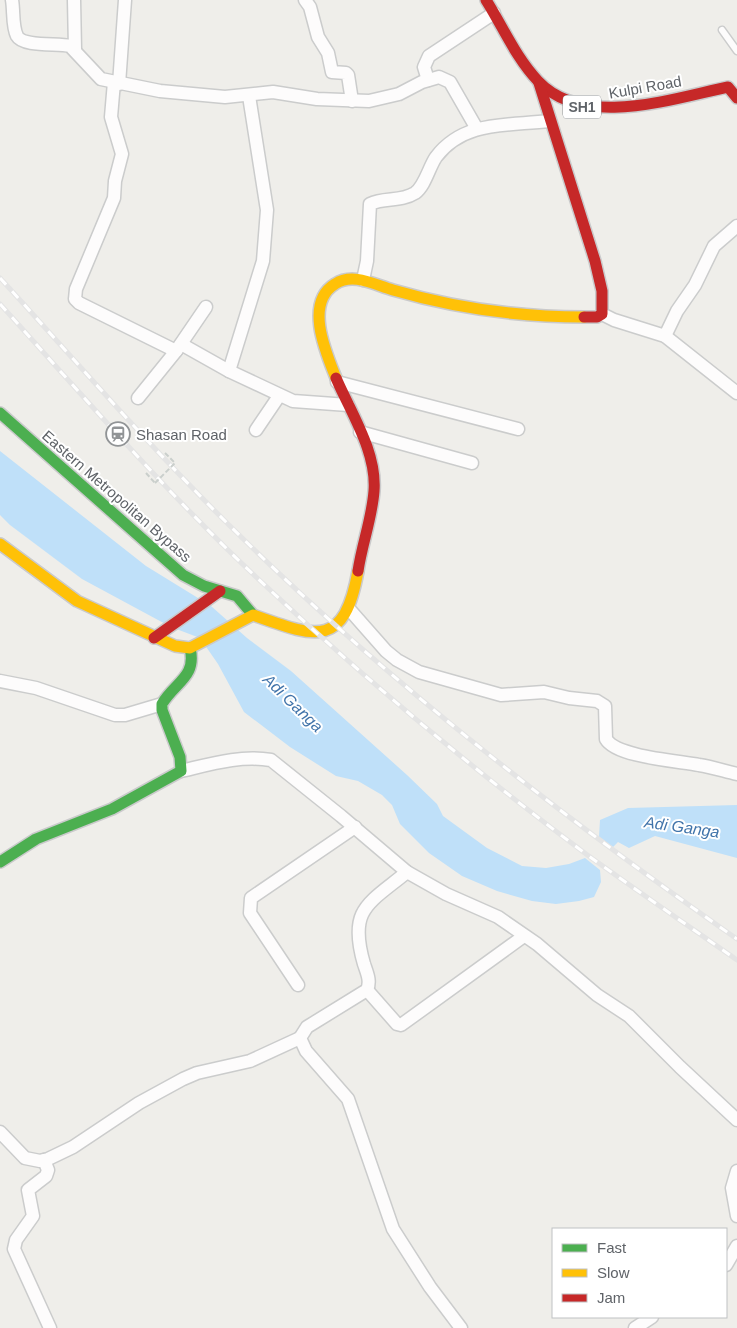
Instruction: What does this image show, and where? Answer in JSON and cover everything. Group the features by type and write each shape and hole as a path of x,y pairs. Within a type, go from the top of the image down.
{"main road":[{"name":"Kulpi Road","path":"486,0 539,82 562,100 575,105 600,109 732,86 737,98"},
{"path":"0,544 77,600 154,638 175,646 194,646 236,622 253,615 314,633 336,626 349,609 374,483 360,432 337,382 322,337 320,322 322,296 332,284 341,280 363,280 425,300 469,309 558,316 597,317 602,314 601,287 580,204 549,121 539,82"},
{"name":"Eastern Metropolitan Bypass","path":"0,413 183,575 216,593 237,596 253,615"},
{"path":"154,638 216,593"},
{"path":"0,862 36,839 112,809 181,771 180,757 162,710 162,704 192,670 194,646"}],"street":[{"path":"12,0 16,36 21,40 36,44 62,44 75,49 95,75 117,83 160,91 225,97 273,92 352,101 369,101 399,94 428,80 439,77 450,82 477,129"},
{"path":"74,0 75,49"},
{"path":"125,0 117,83 111,117 122,154 114,185 112,203 76,289 75,299 78,303 178,347 279,396 306,403 348,405"},
{"path":"305,0 310,6 318,37 328,52 332,72 346,73 348,75 352,101"},
{"path":"428,80 424,67 429,56 494,12"},
{"path":"229,371 264,261 267,210 249,96"},
{"path":"363,280 368,261 370,204 404,198 416,192 442,150 459,136 477,129 505,123 549,121"},
{"path":"665,336 677,311 695,285 714,246 737,226"},
{"path":"138,398 178,347 206,307"},
{"path":"602,314 614,320 665,336 737,393"},
{"path":"337,382 518,429"},
{"path":"256,430 279,396"},
{"path":"360,432 472,463"},
{"path":"349,609 386,651 397,660 419,672 501,696 536,691 569,698 597,701 602,703 606,711 606,739 614,748 737,774"},
{"path":"0,681 36,688 115,715 125,715 162,704"},
{"path":"181,771 238,759 256,758 271,760 355,827 407,872 446,894 498,917 537,944 612,1007 629,1016 737,1120"},
{"path":"298,985 250,913 251,898 355,827"},
{"path":"0,1132 25,1158 44,1160 73,1147 139,1103 182,1079 197,1073 250,1061 300,1038 307,1027 367,990 369,980 358,942 360,915 373,899 407,872"},
{"path":"367,990 397,1024 401,1025 524,936"},
{"path":"300,1038 306,1051 348,1098 393,1229 430,1287 462,1328"},
{"path":"44,1160 48,1170 46,1176 28,1190 33,1216 16,1240 14,1248 16,1257 46,1316 50,1328"},
{"path":"737,1171 732,1188 737,1216"},
{"path":"727,1263 737,1246"},
{"path":"635,1328 650,1318"}],"lane":[{"path":"722,30 737,51"}],"path":[{"path":"146,473 156,483 175,463 165,453"}],"water":[{"name":"Adi Ganga","path":"0,451 146,566 211,606 247,638 291,671 407,775 437,804 443,816 487,848 522,866 546,868 569,864 585,858 600,870 601,882 594,897 556,904 532,901 497,891 462,876 429,853 400,824 392,805 382,795 358,781 336,776 290,747 244,712 218,664 200,638 171,627 82,579 10,525 0,515"},
{"name":"Adi Ganga","path":"737,805 737,858 655,836 629,848 618,842 613,847 599,837 600,820 628,808"}],"railway":[{"path":"0,278 140,433 227,523 347,636 409,690 538,793 603,843 737,939"},
{"path":"0,304 189,511 255,576 335,649 458,754 543,821 586,854 737,960"}],"traffic: fast":[{"path":"0,413 183,575 204,586 237,596 253,615"},
{"path":"0,862 36,839 112,809 181,771 180,757 162,710 162,704 188,673 191,658 190,648"}],"traffic: slow":[{"path":"336,378 323,342 319,316 321,303 326,292 335,284 349,279 357,279 440,302 488,310 560,317 584,317"},
{"path":"0,544 77,601 175,646 190,648 253,615 294,629 310,632 324,631 335,625 344,614 352,596 358,571"}],"traffic: jam":[{"path":"486,0 530,72 557,96 579,104 603,107 628,106 655,103 728,87 737,98"},
{"path":"539,83 595,261 602,291 602,314 597,317 584,317"},
{"path":"336,378 362,433 374,476 373,501 358,571"},
{"path":"154,638 220,591"}],"place":[{"name":"Shasan Road","path":"118,434"}]}
